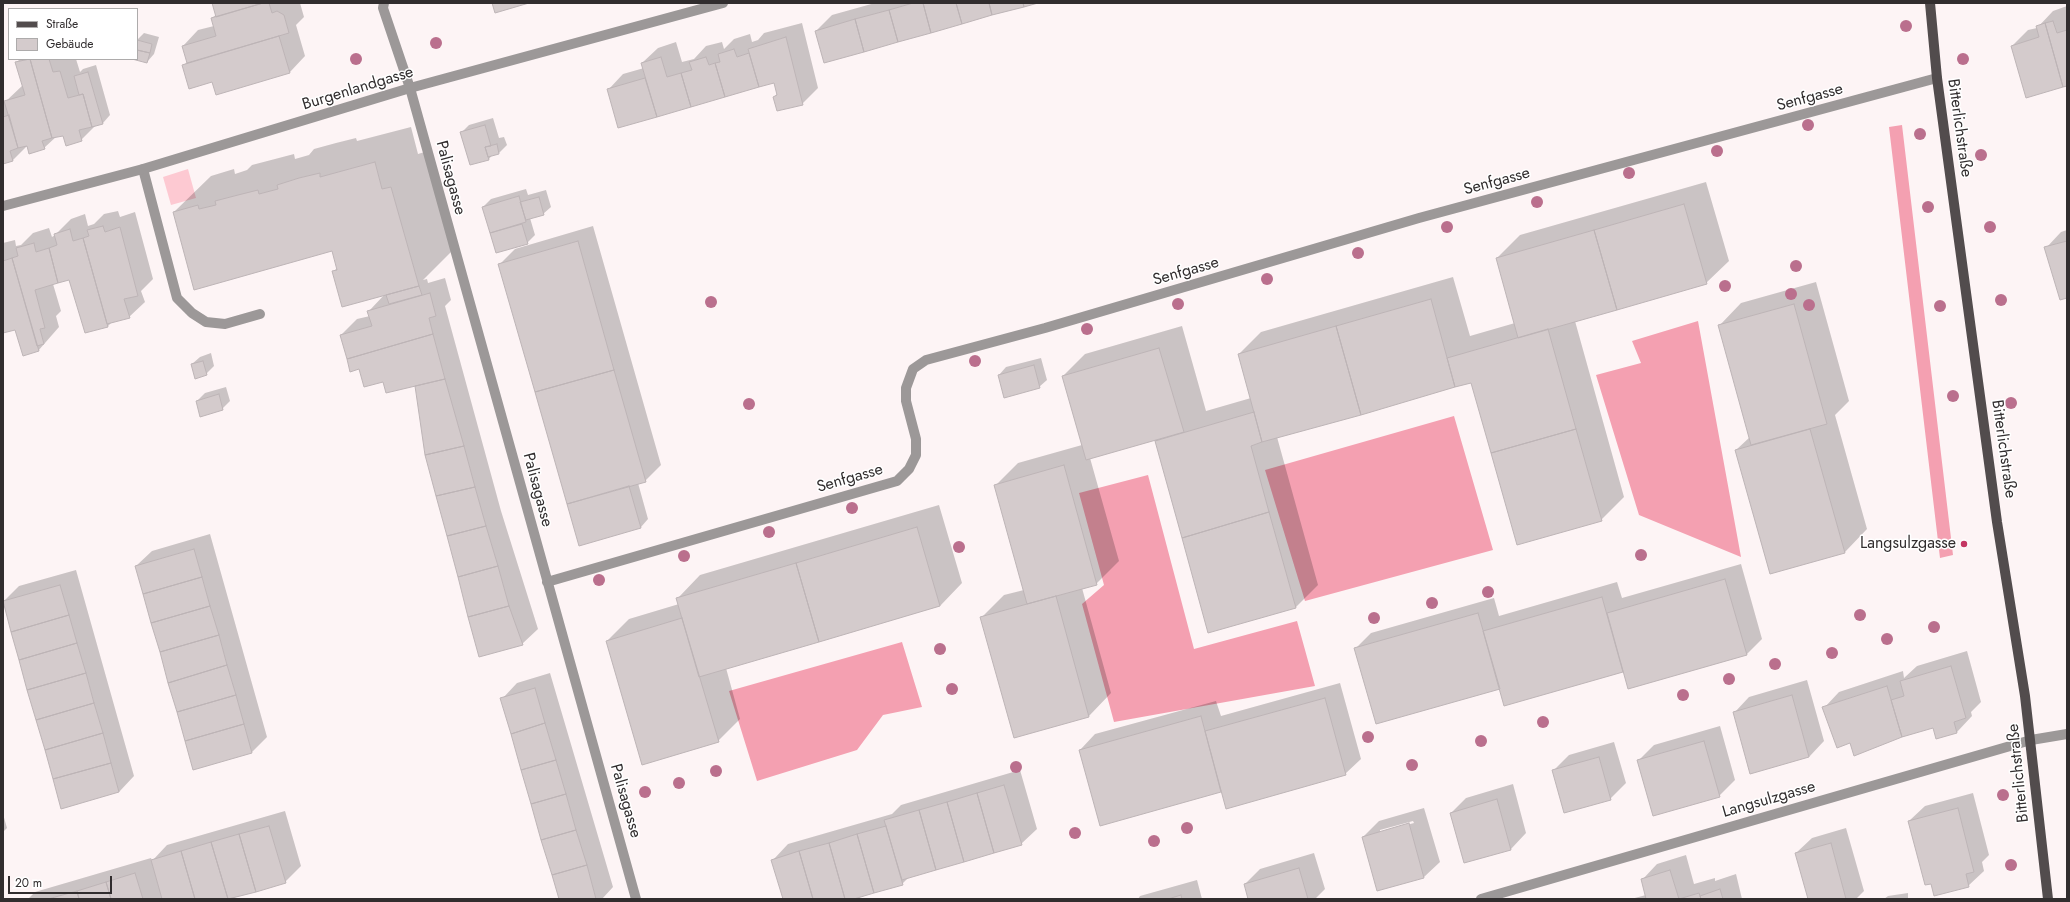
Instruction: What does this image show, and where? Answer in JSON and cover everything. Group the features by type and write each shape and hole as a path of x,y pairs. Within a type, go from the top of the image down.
{"main road":[{"name":"Bitterlichstraße","path":"1930,3 1937,78 1997,522 2031,740 2048,899"}],"street":[{"name":"Palisagasse","path":"384,3 383,8 410,88 636,899"},
{"name":"Burgenlandgasse","path":"3,206 143,169 410,88 723,3"},
{"name":"Senfgasse","path":"547,582 896,481 909,469 916,455 916,439 906,401 906,388 913,369 926,360 1045,328 1419,218 1937,78"},
{"path":"143,169 177,298 192,313 206,322 225,324 260,314"},
{"name":"Langsulzgasse","path":"1482,899 2031,740 2066,735"}],"shaded area":[{"path":"1902,125 1953,555 1940,558 1889,127"},
{"path":"188,169 196,198 171,205 163,177"},
{"path":"1698,321 1741,557 1639,515 1596,375 1641,363 1632,341"},
{"path":"1454,416 1493,550 1305,601 1265,470"},
{"path":"1148,475 1194,649 1297,621 1315,686 1114,722 1082,604 1104,585 1079,493"},
{"path":"902,642 922,707 883,715 857,750 757,781 729,691"}],"building":[{"path":"212,3 263,3 216,17"},
{"path":"263,3 269,3 272,13 277,11 284,15 289,33 187,63 182,46 216,36 211,18"},
{"path":"492,3 529,3 495,13"},
{"path":"913,3 923,3 931,33 898,42 889,10"},
{"path":"923,3 956,3 962,24 931,33"},
{"path":"956,3 989,3 992,15 962,24"},
{"path":"989,3 1023,3 1024,7 992,15"},
{"path":"1023,3 1038,3 1024,7"},
{"path":"889,10 898,42 864,52 855,19"},
{"path":"855,19 864,52 824,63 815,31"},
{"path":"2053,21 2057,33 2067,30 2067,86 2063,87 2045,23"},
{"path":"2045,23 2063,87 2026,98 2011,46 2039,37 2036,26"},
{"path":"279,36 290,73 216,95 212,82 189,89 182,65"},
{"path":"786,37 803,105 777,111 773,97 777,95 774,83 759,87 748,49"},
{"path":"138,40 152,44 150,53 138,50"},
{"path":"734,49 737,57 749,53 759,87 725,97 715,63 720,62 718,54"},
{"path":"138,50 150,53 147,63 136,60 138,60"},
{"path":"661,57 667,77 681,73 691,107 657,117 641,63"},
{"path":"706,57 709,65 715,63 725,97 691,107 681,73 692,70 689,62"},
{"path":"30,60 49,60 53,72 60,71 68,98 83,94 92,127 79,130 82,141 66,146 63,136 52,138"},
{"path":"30,60 52,138 42,141 45,149 29,154 27,146 18,148 4,101 25,95 15,62"},
{"path":"88,72 103,124 92,127 83,94 79,95 74,76"},
{"path":"645,78 657,117 618,128 607,89"},
{"path":"9,115 18,148 10,151 13,161 3,164 3,117"},
{"path":"485,125 491,146 485,147 489,160 470,165 460,132"},
{"path":"497,144 499,154 488,157 485,147"},
{"path":"375,162 382,189 391,187 419,286 342,307 332,271 337,270 332,251 194,290 173,212 198,205 199,209 216,205 215,201 258,190 259,194 278,189 277,185 299,178 320,173 320,177"},
{"path":"519,196 526,222 490,233 482,207"},
{"path":"539,197 544,215 526,220 520,202"},
{"path":"1684,204 1707,284 1617,310 1594,230"},
{"path":"522,224 528,244 496,253 490,233"},
{"path":"103,226 105,232 120,227 138,296 124,299 130,318 107,324 83,238 89,236 87,230"},
{"path":"70,229 73,241 83,238 108,327 85,333 69,280 58,283 49,248 57,245 54,234"},
{"path":"1594,230 1617,310 1518,338 1496,258"},
{"path":"578,241 614,370 535,392 498,264"},
{"path":"2067,241 2067,298 2060,300 2044,247"},
{"path":"34,243 36,252 49,248 58,283 35,290 45,328 40,329 44,344 37,346 12,258 18,256 16,248"},
{"path":"12,258 39,351 23,356 15,330 3,333 3,261"},
{"path":"419,286 422,295 389,304 386,295"},
{"path":"430,293 436,316 429,318 433,334 347,359 340,335 372,326 367,311"},
{"path":"1431,299 1455,387 1361,415 1336,326"},
{"path":"1794,304 1827,424 1751,445 1718,325"},
{"path":"1336,326 1361,415 1262,442 1238,354"},
{"path":"1548,329 1576,429 1491,453 1471,383 1455,387 1447,358"},
{"path":"433,334 445,379 386,393 383,382 364,387 359,369 350,372 347,359"},
{"path":"1159,348 1184,432 1086,460 1062,376"},
{"path":"203,361 207,375 195,379 191,364"},
{"path":"1034,365 1040,388 1004,398 998,375"},
{"path":"614,370 646,482 567,504 535,392"},
{"path":"445,379 464,446 425,455 415,386"},
{"path":"219,394 223,410 200,417 196,401"},
{"path":"1254,412 1262,442 1251,446 1269,512 1182,538 1155,441"},
{"path":"1576,429 1602,521 1517,545 1491,453"},
{"path":"1810,429 1845,553 1770,574 1735,450"},
{"path":"464,446 475,487 436,496 425,455"},
{"path":"1064,465 1097,585 1027,604 994,485"},
{"path":"629,486 641,528 579,546 567,504"},
{"path":"475,487 486,526 447,536 436,496"},
{"path":"1269,512 1296,608 1208,633 1182,538"},
{"path":"486,526 498,566 458,577 447,536"},
{"path":"917,527 940,606 819,642 796,563"},
{"path":"194,549 202,577 143,594 135,566"},
{"path":"796,563 819,642 699,677 676,598"},
{"path":"498,566 509,606 468,617 458,577"},
{"path":"202,577 210,606 151,623 143,594"},
{"path":"1725,579 1747,655 1628,689 1607,613"},
{"path":"60,585 69,615 11,632 3,601"},
{"path":"1056,596 1089,717 1014,738 980,617"},
{"path":"1602,597 1623,672 1504,706 1483,631"},
{"path":"210,606 219,635 160,652 151,623"},
{"path":"509,606 523,645 479,657 468,617"},
{"path":"1478,613 1500,689 1376,724 1354,648"},
{"path":"69,615 77,643 19,660 11,632"},
{"path":"682,618 719,742 642,765 606,641"},
{"path":"219,635 227,665 168,683 160,652"},
{"path":"77,643 86,673 27,690 19,660"},
{"path":"227,665 236,695 177,712 168,683"},
{"path":"1951,666 1966,718 1954,722 1957,733 1936,739 1933,728 1902,737 1891,700 1904,696 1900,681"},
{"path":"86,673 94,703 36,720 27,690"},
{"path":"1887,686 1902,737 1854,756 1850,743 1837,748 1822,707"},
{"path":"535,688 545,723 511,734 500,698"},
{"path":"236,695 244,724 185,741 177,712"},
{"path":"1792,695 1809,757 1750,774 1733,712"},
{"path":"1325,698 1346,775 1226,809 1205,731"},
{"path":"94,703 103,733 45,750 36,720"},
{"path":"1201,716 1221,792 1100,826 1079,750"},
{"path":"545,723 556,760 521,770 511,734"},
{"path":"244,724 252,753 193,770 185,741"},
{"path":"103,733 111,763 53,779 45,750"},
{"path":"1704,741 1720,797 1653,816 1637,760"},
{"path":"1599,757 1611,800 1564,813 1552,770"},
{"path":"556,760 566,794 531,804 521,770"},
{"path":"111,763 119,792 61,809 53,779"},
{"path":"1004,785 1022,845 994,853 977,793"},
{"path":"977,793 994,853 964,862 947,802"},
{"path":"566,794 576,830 541,840 531,804"},
{"path":"1497,799 1511,850 1464,863 1450,813"},
{"path":"947,802 964,862 936,870 919,810"},
{"path":"1958,808 1974,872 1966,874 1969,887 1934,896 1931,884 1925,885 1908,821"},
{"path":"919,810 936,870 902,880 884,820"},
{"path":"1409,823 1424,878 1377,891 1362,837"},
{"path":"269,826 286,883 256,892 239,834"},
{"path":"886,826 903,885 874,893 857,834"},
{"path":"576,830 587,865 552,875 541,840"},
{"path":"239,834 256,892 228,899 211,842"},
{"path":"857,834 874,893 854,899 845,899 829,843"},
{"path":"211,842 228,899 195,899 181,851"},
{"path":"829,843 845,899 813,899 799,851"},
{"path":"1831,843 1846,899 1808,899 1795,853"},
{"path":"181,851 195,899 162,899 151,860"},
{"path":"799,851 813,899 783,899 771,860"},
{"path":"587,865 596,899 559,899 552,875"},
{"path":"1299,868 1308,899 1248,899 1244,884"},
{"path":"1670,870 1679,899 1646,899 1641,879"},
{"path":"135,873 143,899 111,899 106,882"},
{"path":"106,882 111,899 79,899 77,891"},
{"path":"1720,889 1723,899 1701,899 1700,896"},
{"path":"77,891 79,899 48,899"},
{"path":"1699,893 1701,899 1679,899"},
{"path":"1181,895 1182,899 1168,899"}],"place":[{"name":"Langsulzgasse","path":"1964,544"}]}
